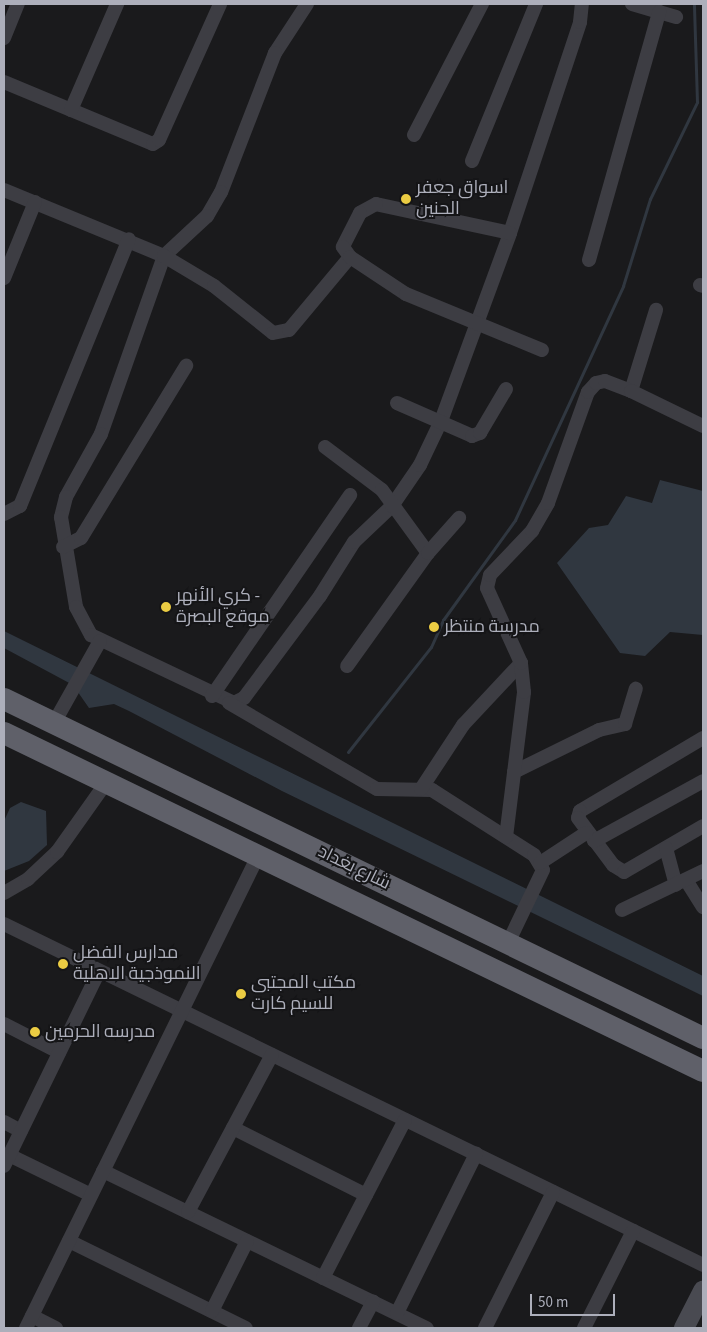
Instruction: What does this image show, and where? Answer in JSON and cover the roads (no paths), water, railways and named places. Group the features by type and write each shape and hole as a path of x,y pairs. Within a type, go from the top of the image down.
{"highway":[{"name":"شارع بغداد","path":"4,700 511,936 703,1038"},
{"name":"شارع بغداد","path":"4,733 108,780 703,1071"}],"main road":[{"path":"684,1328 703,1291"}],"street":[{"path":"4,38 18,4"},
{"path":"71,110 117,4"},
{"path":"4,82 145,143 160,140 220,4"},
{"path":"307,4 275,53 221,192 207,216 164,256 101,434 62,507 63,547 79,617 100,641 229,703 377,789 432,790 506,837 539,868"},
{"path":"414,135 482,4"},
{"path":"472,161 536,4"},
{"path":"229,703 244,698 327,587 345,554 392,506 420,465 441,422 475,321 510,233 580,22 582,4"},
{"path":"632,4 676,17"},
{"path":"589,260 658,12"},
{"path":"4,190 129,239 164,256 279,334 293,326 350,257"},
{"path":"4,278 35,202"},
{"path":"510,233 376,204 360,213 343,247 350,257 406,294 542,350"},
{"path":"4,514 20,506 129,239"},
{"path":"631,391 656,310"},
{"path":"63,547 81,538 186,366"},
{"path":"506,837 524,692 520,663 507,627 492,606 487,588 490,574 532,531 548,503 588,392 605,381 631,391 703,426"},
{"path":"397,404 472,436 480,433 506,389"},
{"path":"325,447 382,490 428,553"},
{"path":"212,696 350,495"},
{"path":"347,666 428,553 459,518"},
{"path":"54,723 100,641"},
{"path":"421,789 462,725 520,663"},
{"path":"514,772 599,730 625,724 636,689"},
{"path":"703,738 580,810 578,818 590,837 624,872 703,826"},
{"path":"4,893 28,879 56,852 108,780"},
{"path":"511,936 539,868 590,837 703,781"},
{"path":"666,848 681,882 703,907"},
{"path":"56,1328 29,1322 259,854"},
{"path":"622,910 703,871"},
{"path":"4,924 703,1265"},
{"path":"91,1195 6,1161 100,970"},
{"path":"4,1024 59,1052"},
{"path":"188,1212 272,1055"},
{"path":"323,1278 405,1120"},
{"path":"4,1122 21,1131"},
{"path":"233,1128 366,1194"},
{"path":"396,1313 476,1154"},
{"path":"103,1171 427,1328"},
{"path":"486,1328 554,1192"},
{"path":"584,1328 633,1231"},
{"path":"68,1241 245,1328"},
{"path":"212,1311 247,1241"},
{"path":"359,1328 373,1302"}],"waterway":[{"path":"348,752 431,647 443,620 515,520 623,286 650,199 697,102 694,4"}],"place":[{"name":"اسواق جعفر الحنين","path":"406,199"},
{"name":"كري الأنهر - موقع البصرة","path":"166,607"},
{"name":"مدرسة منتظر","path":"434,627"},
{"name":"مدارس الفضل النموذجية الاهلية","path":"63,964"},
{"name":"مكتب المجتبى للسيم كارت","path":"241,994"},
{"name":"مدرسه الحرمين","path":"35,1032"}]}
